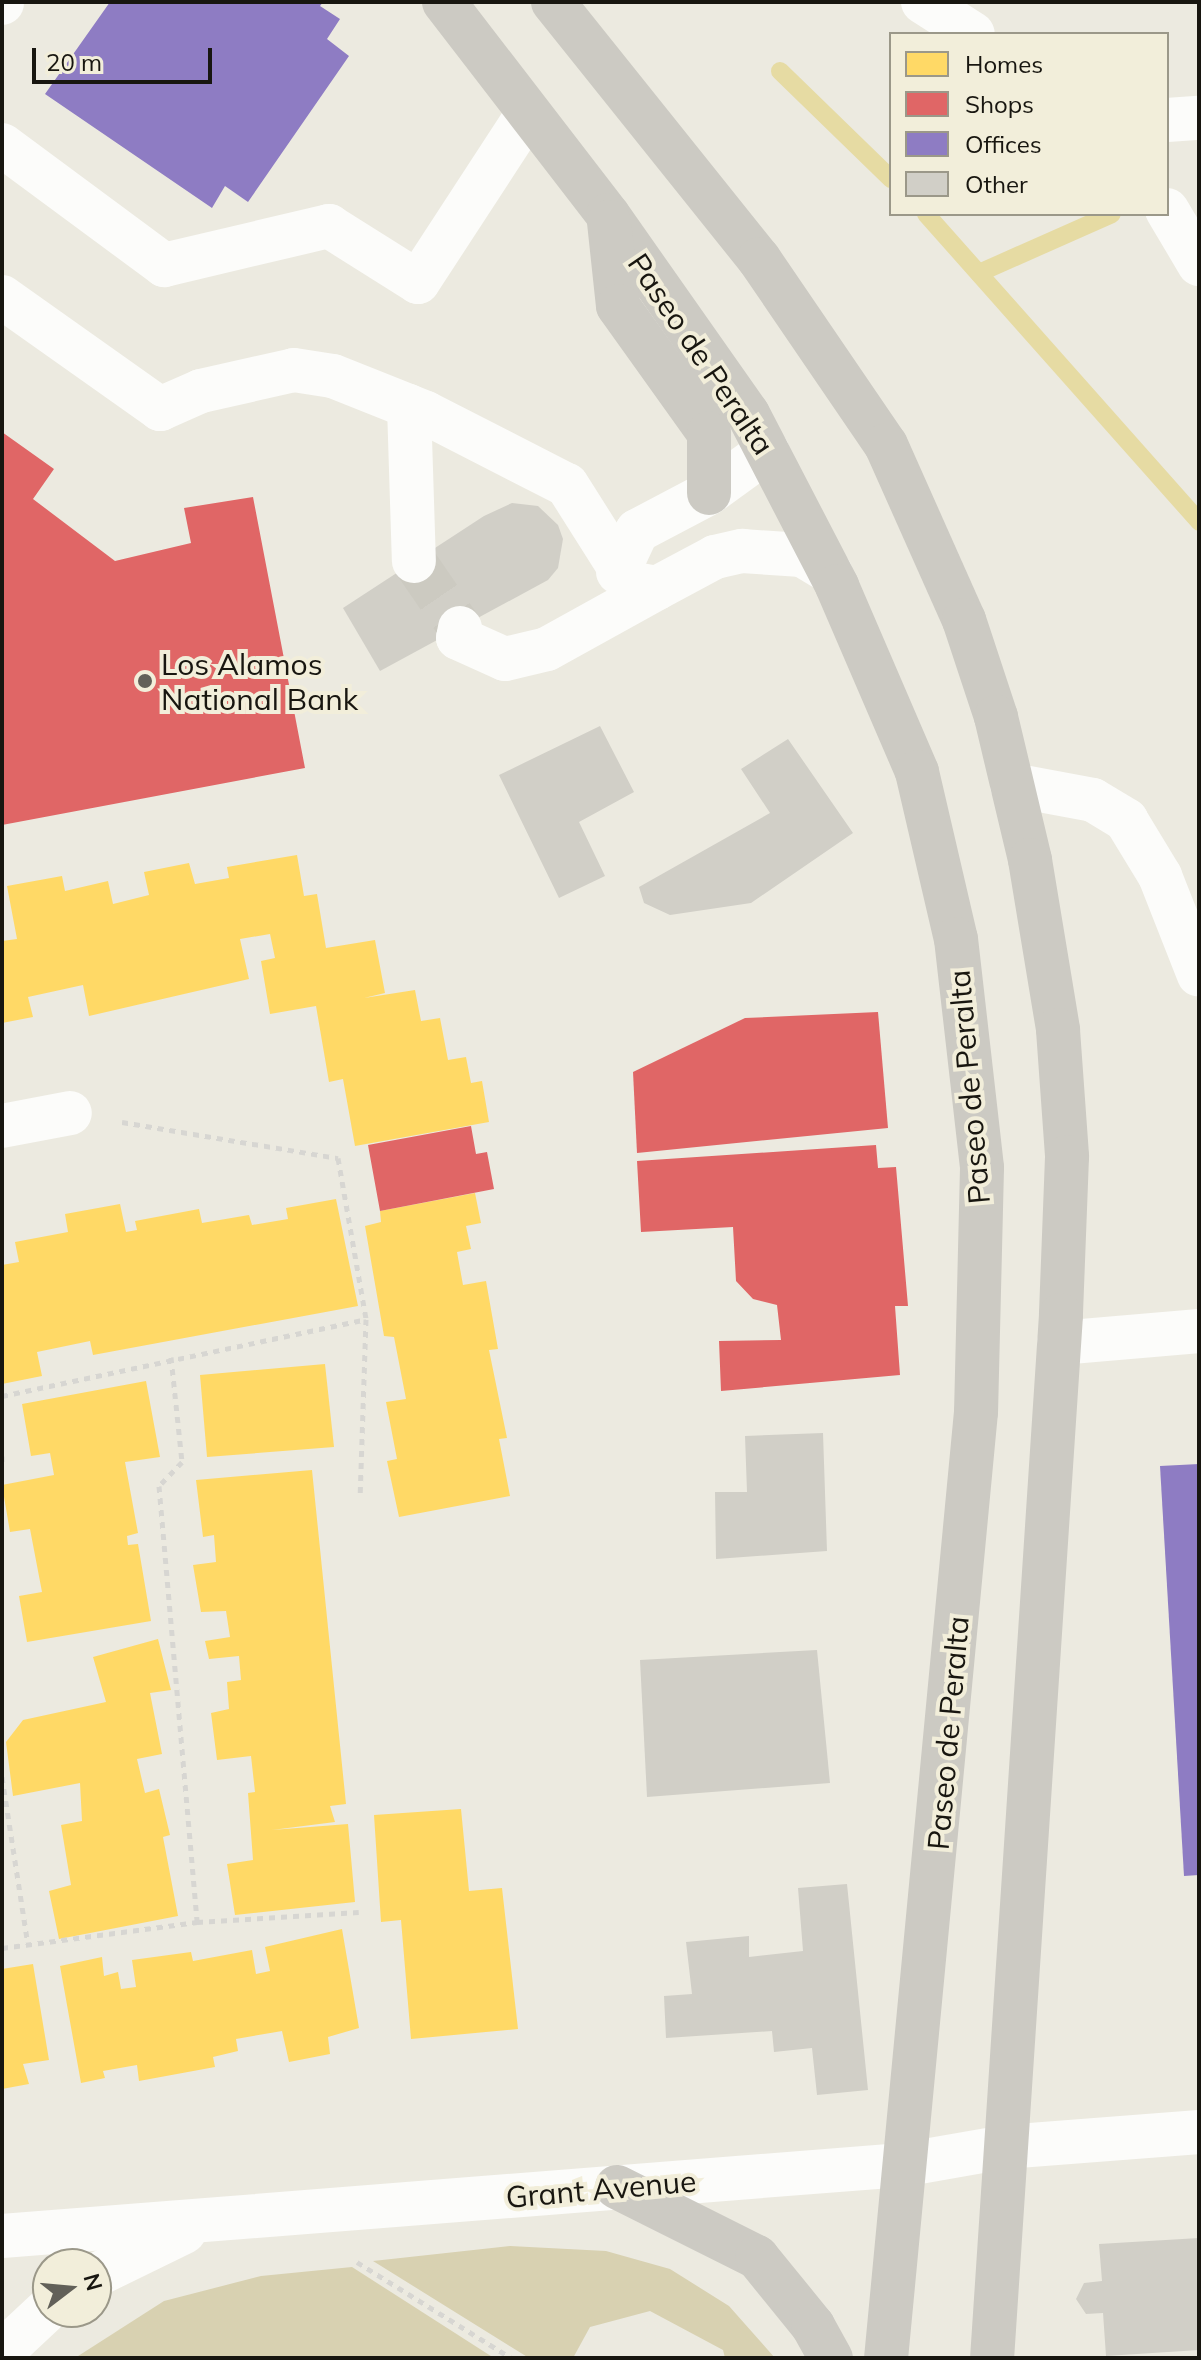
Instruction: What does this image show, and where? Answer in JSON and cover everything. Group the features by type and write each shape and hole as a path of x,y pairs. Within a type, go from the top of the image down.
{"main road":[{"name":"Paseo de Peralta","path":"444,2 608,215 748,414 830,572 917,772 956,939 982,1168 969,1501 940,1833 902,2165 886,2358"},
{"path":"553,2 759,259 886,445 964,620 1012,785 1058,1030 1067,1157 1059,1343 992,2358"},
{"path":"608,215 618,306 709,433 709,493"},
{"path":"617,2187 757,2257 813,2326 831,2358"}],"street":[{"path":"923,2 970,32"},
{"path":"2,145 164,265 329,226 418,282 528,113"},
{"path":"1169,120 1199,118"},
{"path":"1169,213 1199,264"},
{"path":"2,297 160,409 201,391 294,370 333,376 409,406 567,485 618,572 629,583 657,588"},
{"path":"409,406 414,561"},
{"path":"618,572 637,531 709,493 767,451"},
{"path":"460,628 458,638 505,659 547,649 715,557 742,551 802,555 830,572"},
{"path":"1012,785 1093,800 1126,820 1160,876 1199,975"},
{"path":"2,1126 70,1113"},
{"path":"1059,1343 1199,1331"},
{"name":"Grant Avenue","path":"2,2236 902,2165 1005,2147 1199,2132"},
{"path":"112,2267 212,2220"},
{"path":"2,2352 32,2324"}],"path":[{"path":"70,1113 338,1158 366,1319 360,1496"},
{"path":"2,1396 171,1357 366,1319"},
{"path":"171,1357 182,1462 159,1486 197,1922"},
{"path":"2,1456 2,1467"},
{"path":"2,1777 28,1944"},
{"path":"2,1948 197,1922 359,1912"},
{"path":"353,2260 511,2358"}],"shaded area":[{"path":"510,2246 606,2251 670,2269 729,2306 775,2358 725,2358 723,2350 650,2311 590,2327 573,2358 529,2358 373,2261"},
{"path":"352,2267 494,2358 75,2358 164,2301 261,2276"}],"building: Homes":[{"path":"297,855 304,896 317,894 326,948 375,940 385,993 364,998 415,990 421,1021 440,1018 448,1060 466,1057 471,1083 482,1081 489,1122 355,1146 343,1079 329,1082 316,1006 270,1014 261,961 275,958 270,934 240,939 249,979 89,1016 83,985 28,997 33,1017 2,1023 2,941 17,939 7,886 62,876 65,891 108,881 113,904 149,895 144,872 189,863 195,884 229,878 227,867"},
{"path":"475,1193 481,1223 466,1226 471,1249 457,1252 463,1285 486,1281 498,1349 489,1350 507,1438 499,1439 510,1496 399,1517 387,1461 397,1459 386,1402 406,1399 394,1337 384,1336 365,1226 381,1222 380,1211"},
{"path":"336,1199 358,1306 93,1355 90,1341 37,1352 42,1376 2,1384 2,1265 19,1262 15,1242 68,1232 65,1214 120,1204 126,1232 137,1230 135,1221 199,1209 202,1223 249,1215 252,1225 288,1219 286,1208"},
{"path":"325,1364 334,1447 207,1457 200,1375"},
{"path":"146,1381 160,1457 125,1462 138,1533 127,1536 128,1545 138,1544 151,1621 27,1642 19,1596 42,1592 30,1529 10,1532 2,1485 54,1475 50,1453 31,1456 22,1404"},
{"path":"312,1470 346,1804 330,1806 335,1822 272,1830 348,1824 355,1902 235,1915 227,1864 253,1860 248,1793 255,1792 251,1756 217,1760 211,1713 229,1709 227,1682 241,1680 239,1656 209,1659 205,1641 230,1637 226,1611 201,1612 193,1565 216,1562 214,1535 203,1537 196,1480"},
{"path":"158,1639 171,1690 150,1693 162,1754 137,1759 145,1793 159,1789 170,1835 163,1837 178,1916 59,1939 49,1891 71,1885 61,1825 82,1821 80,1783 13,1796 6,1742 23,1720 106,1702 93,1657"},
{"path":"461,1809 469,1891 502,1888 518,2029 411,2039 401,1920 381,1922 374,1815"},
{"path":"342,1929 359,2028 328,2037 330,2054 289,2062 282,2031 236,2039 238,2051 213,2057 215,2067 139,2081 137,2065 103,2071 105,2078 81,2083 60,1966 102,1957 104,1976 118,1972 121,1989 136,1987 132,1960 191,1952 193,1961 252,1950 256,1974 270,1971 265,1947"},
{"path":"33,1964 49,2060 23,2064 29,2084 2,2089 2,1969"}],"building: Shops":[{"name":"Los Alamos National Bank","path":"2,432 54,469 33,499 115,561 191,543 184,508 253,497 305,768 2,825"},
{"path":"878,1012 888,1128 637,1153 633,1072 745,1018"},
{"path":"471,1126 476,1154 487,1152 494,1189 380,1211 368,1145"},
{"path":"876,1145 878,1168 896,1167 908,1306 895,1306 900,1375 721,1391 719,1341 781,1340 777,1305 753,1299 736,1281 733,1227 641,1232 637,1161"}],"building: Offices":[{"path":"110,2 323,2 320,6 340,19 327,39 349,56 248,202 225,186 212,208 45,94"},
{"path":"1199,1464 1199,1875 1184,1876 1160,1466"}],"building: Other":[{"path":"512,503 538,506 558,525 563,539 558,568 548,580 380,671 343,608 484,516"},
{"path":"600,726 634,792 579,822 605,876 559,898 499,775"},
{"path":"788,739 853,833 751,903 670,915 644,903 639,887 770,813 741,769"},
{"path":"823,1433 827,1551 716,1559 715,1492 747,1492 745,1436"},
{"path":"817,1650 830,1783 647,1797 640,1660"},
{"path":"847,1884 868,2090 817,2095 812,2048 774,2052 772,2031 666,2038 664,1996 692,1994 686,1942 749,1936 749,1957 803,1951 798,1888"},
{"path":"1199,2238 1199,2350 1106,2356 1103,2313 1086,2314 1076,2299 1084,2283 1102,2281 1099,2244"}],"waterway":[{"path":"780,71 889,177"},
{"path":"928,216 1199,522"},
{"path":"979,273 1107,216"}],"tunnel":[{"path":"414,561 460,628"}],"place":[{"name":"Los Alamos National Bank","path":"145,681"}]}
